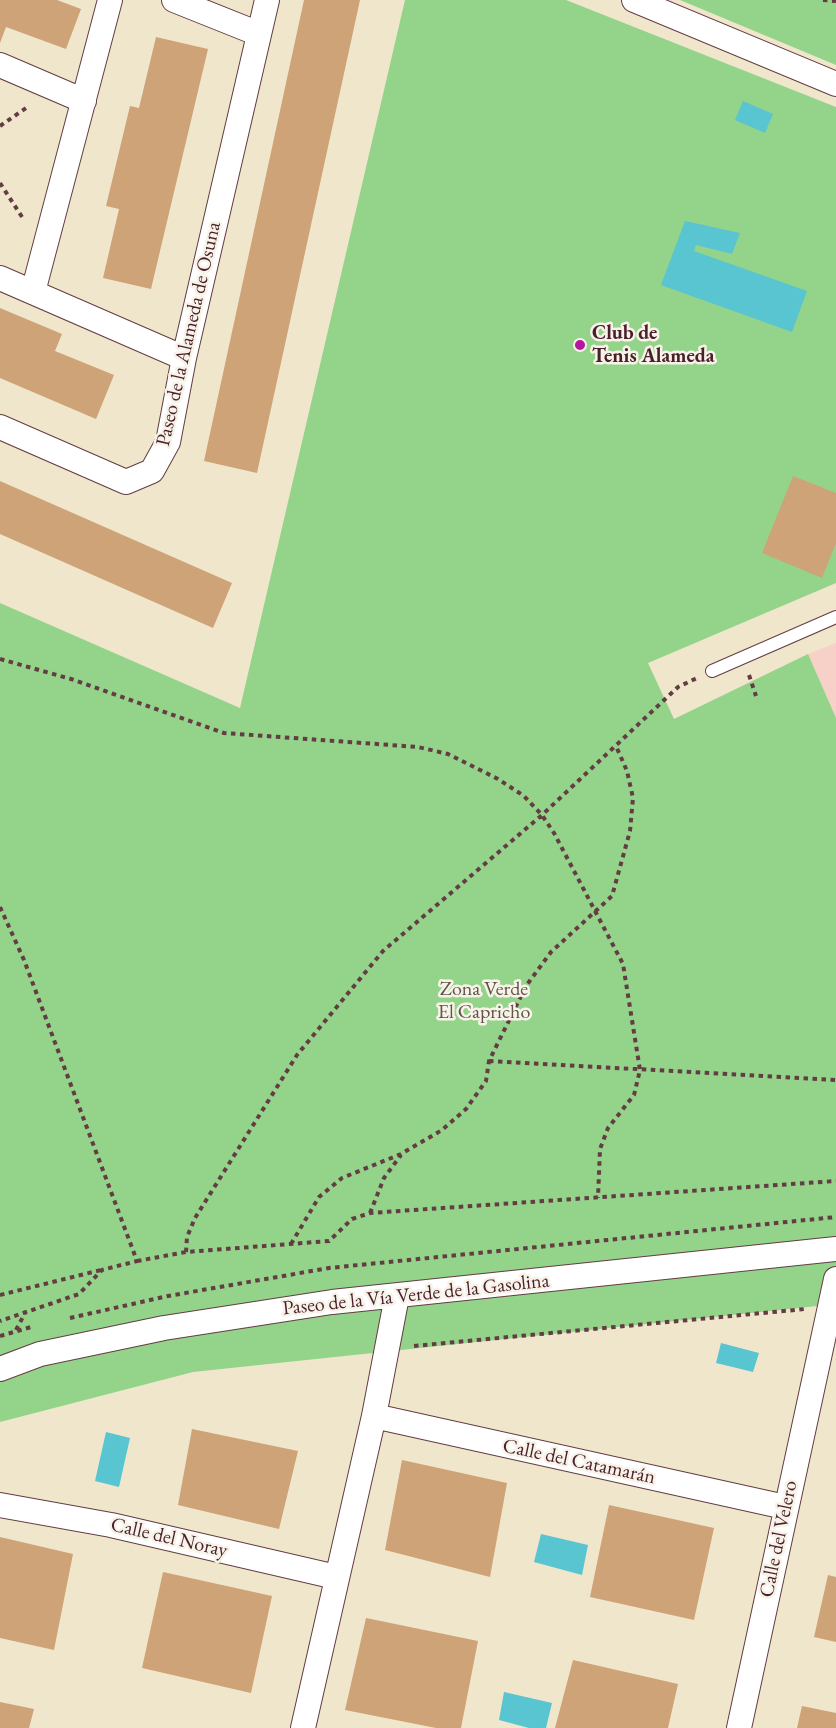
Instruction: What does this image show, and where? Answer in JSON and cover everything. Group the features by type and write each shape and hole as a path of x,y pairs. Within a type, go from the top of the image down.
{"street":[{"path":"33,292 110,0"},
{"path":"174,0 259,34"},
{"name":"Paseo de la Alameda de Osuna","path":"0,427 126,482 152,471 168,442 184,358 267,0"},
{"path":"634,0 836,84"},
{"path":"0,64 84,101"},
{"path":"0,278 184,358"},
{"name":"Paseo de la Vía Verde de la Gasolina","path":"0,1369 40,1354 164,1328 332,1302 836,1249"},
{"name":"Calle del Velero","path":"739,1728 785,1507 829,1353 836,1279"},
{"path":"303,1728 374,1416 397,1296"},
{"name":"Calle del Catamarán","path":"374,1416 785,1507"},
{"name":"Calle del Noray","path":"0,1505 111,1525 336,1577"}],"lane":[{"path":"712,671 836,617"}],"path":[{"path":"823,0 836,1"},
{"path":"0,183 44,249"},
{"path":"0,659 71,679 224,733 418,747 448,754 498,779 524,796 542,814 597,912 623,964 640,1070 634,1095 608,1128 600,1149 598,1198"},
{"path":"186,1252 187,1237 195,1218 297,1055 383,951 542,814 678,687 712,671"},
{"path":"291,1244 319,1197 342,1178 401,1154 442,1130 465,1109 486,1081 489,1061 526,986 551,952 612,896 630,831 633,798 627,771 616,746"},
{"path":"0,907 24,960 136,1261"},
{"path":"489,1061 836,1080"},
{"path":"370,1213 384,1178 401,1154"},
{"path":"0,1295 136,1261 186,1252 329,1241 352,1219 370,1213 836,1181"},
{"path":"0,1321 80,1294 102,1270"},
{"path":"414,1346 806,1309"},
{"path":"16,1331 26,1312"}],"shaded area":[{"path":"836,643 836,718 808,654"}],"green space":[{"name":"Zona Verde El Capricho","path":"405,0 566,0 836,107 836,583 648,663 674,719 808,654 836,718 836,1304 193,1372 0,1422 0,603 240,708"},
{"path":"680,0 836,0 836,65"}],"water":[{"path":"743,101 773,114 765,133 735,120"},
{"path":"685,221 740,233 732,254 696,245 694,251 807,291 792,332 661,285"},
{"path":"721,1343 759,1353 753,1372 716,1363"},
{"path":"106,1432 130,1438 119,1487 95,1481"},
{"path":"541,1534 588,1545 582,1575 534,1562"},
{"path":"504,1692 552,1703 546,1728 529,1728 499,1720"}],"building":[{"path":"0,0 57,0 81,9 66,49 6,27 0,43"},
{"path":"304,0 360,0 257,473 204,461"},
{"path":"156,37 208,49 151,289 103,278 119,209 106,206 130,106 139,108"},
{"path":"0,308 62,334 55,351 114,375 96,419 0,378"},
{"path":"793,476 836,493 836,543 822,578 762,553"},
{"path":"0,481 232,583 213,628 0,534"},
{"path":"192,1429 298,1451 279,1529 178,1505"},
{"path":"402,1460 507,1483 490,1577 385,1550"},
{"path":"609,1505 714,1528 694,1620 590,1597"},
{"path":"0,1537 73,1554 54,1650 0,1638"},
{"path":"163,1572 272,1596 251,1693 142,1668"},
{"path":"828,1575 836,1577 836,1642 814,1637"},
{"path":"366,1618 478,1641 461,1728 436,1728 345,1710"},
{"path":"573,1660 678,1684 668,1728 555,1728"},
{"path":"0,1702 34,1709 29,1728 0,1728"},
{"path":"802,1706 836,1713 836,1728 797,1728"}],"place":[{"name":"Club de Tenis Alameda","path":"580,345"}]}
